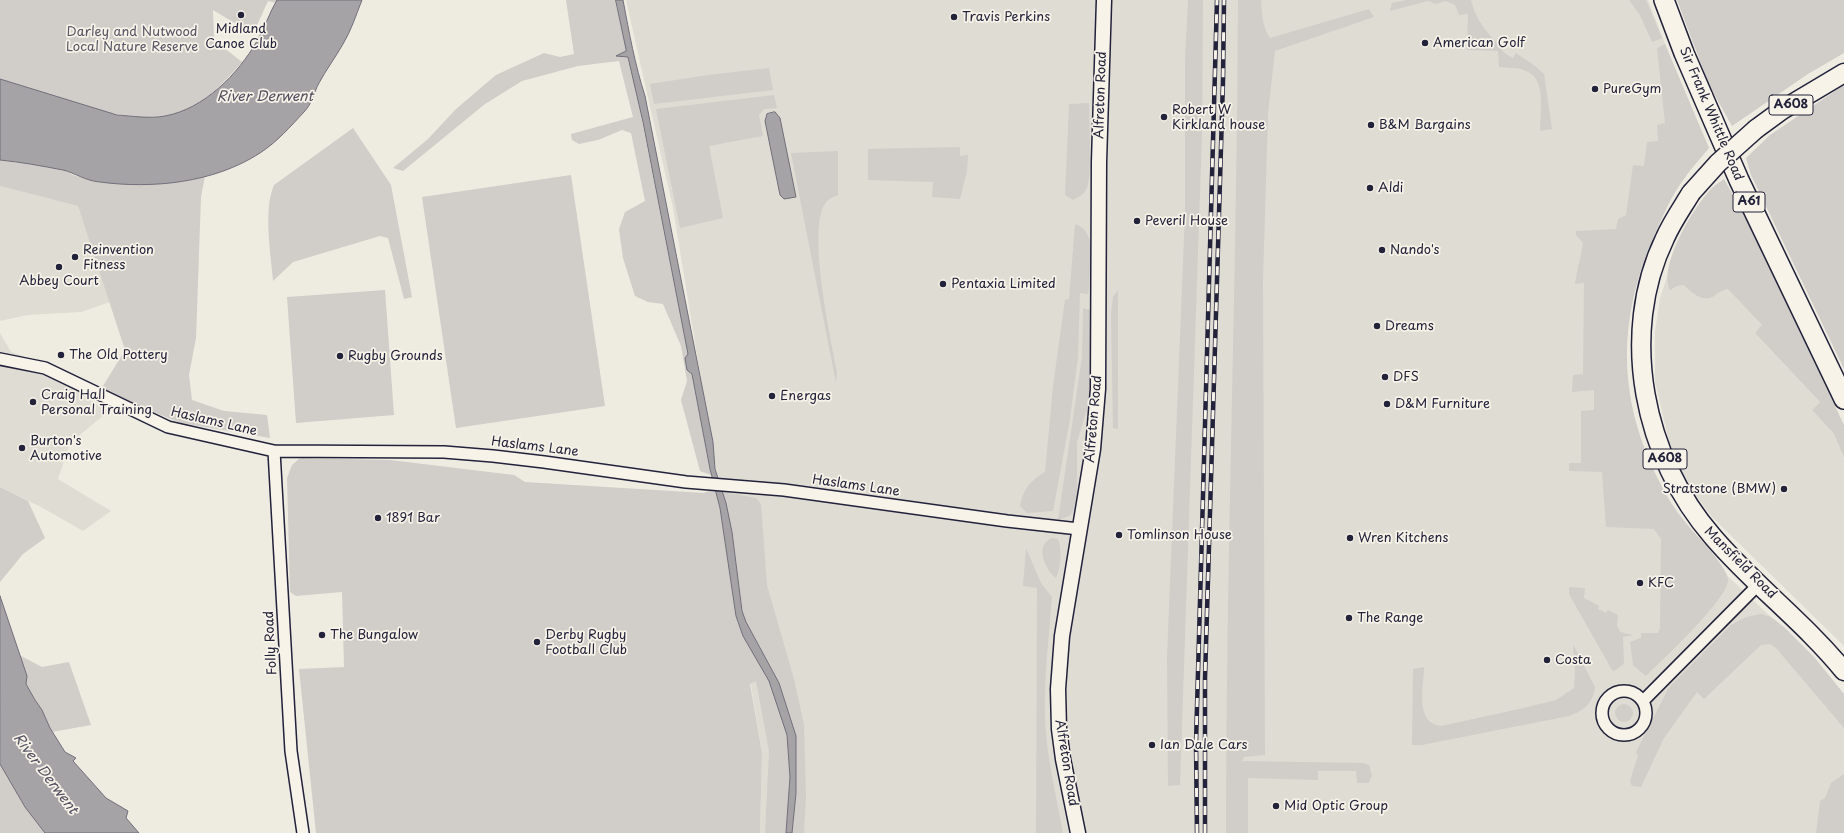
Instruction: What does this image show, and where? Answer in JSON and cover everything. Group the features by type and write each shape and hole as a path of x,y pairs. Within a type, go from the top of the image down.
{"highway":[{"name":"Sir Frank Whittle Road","path":"1664,0 1684,53 1739,180 1844,399"}],"main road":[{"name":"Mansfield Road","path":"1844,73 1782,110 1756,129 1718,162 1691,193 1665,237 1648,288 1644,305 1641,339 1646,395 1661,451 1669,471 1686,502 1714,538 1759,584 1811,633 1844,671"}],"street":[{"name":"Alfreton Road","path":"1078,833 1063,759 1059,729 1058,689 1061,648 1079,529 1094,449 1098,389 1099,162 1104,0"},
{"name":"Haslams Lane","path":"0,359 46,368 168,427 274,451 444,452 544,462 686,482 784,490 1007,521 1079,529"},
{"name":"Folly Road","path":"274,451 291,751 303,833"},
{"path":"1643,701 1759,584"},
{"path":"1620,691 1633,693 1643,701 1647,715 1645,722 1636,733 1622,736 1615,734 1604,723 1602,716 1603,706 1613,694 1620,691"}],"shaded area":[{"path":"626,0 1648,0 1680,82 1709,148 1670,194 1645,247 1626,317 1627,391 1639,438 1655,481 1719,568 1771,617 1785,628 1814,657 1844,694 1844,833 760,833 762,753 673,208"},
{"path":"0,186 78,206 110,302 81,312 27,315 0,321"},
{"path":"1668,274 1728,288 1763,326 1755,333 1820,402 1812,410 1834,434 1844,458 1844,646 1712,517 1694,493 1679,465 1669,441 1655,381 1655,332 1660,298"},
{"path":"0,333 11,352 46,364 100,391 93,403 110,410 70,443 58,479 111,511 83,531 41,507 0,487"}],"green space":[{"name":"Darley and Nutwood Local Nature Reserve","path":"0,0 277,0 276,3 268,1 253,34 213,10 214,40 242,62 214,92 193,107 173,115 149,117 124,115 97,110 45,95 0,79"},
{"path":"566,0 616,0 626,51 618,56 628,57 632,70 688,354 685,358 687,369 692,374 711,475 700,471 681,400 687,381 681,346 663,304 648,302 635,296 623,258 619,229 625,212 645,201 631,133 622,130 598,140 579,144 572,140 571,134 633,117 619,61 578,66 522,81 485,104 403,171 393,168 428,139 456,109 496,75 544,53 560,57 574,54"},
{"path":"1188,0 1203,0 1202,134 1180,785 1168,786 1167,657 1185,213 1185,60"},
{"path":"1238,0 1261,0 1264,25 1270,38 1369,9 1374,17 1275,51 1268,113 1263,280 1265,755 1244,757 1242,761 1363,763 1369,765 1372,775 1369,783 1357,783 1356,771 1318,771 1318,780 1248,778 1248,833 1226,833 1226,729 1236,208"},
{"path":"1406,0 1471,0 1480,22 1503,52 1513,58 1516,53 1544,74 1552,129 1540,131 1540,89 1533,75 1520,69 1499,67 1498,51 1467,50 1468,14 1459,15 1455,5 1446,1 1435,4 1428,1 1390,11 1392,3"},
{"path":"1629,0 1646,0 1662,38 1652,42 1640,15"},
{"path":"1677,0 1844,0 1844,53 1808,74 1732,126 1709,85"},
{"path":"1665,44 1709,148 1687,175 1671,199 1640,272 1631,308 1627,343 1628,377 1633,411 1643,445 1658,478 1677,512 1721,565 1728,580 1725,589 1718,600 1679,644 1646,676 1633,665 1630,642 1641,638 1641,633 1658,633 1660,628 1661,539 1654,529 1606,527 1602,472 1569,471 1569,463 1581,463 1581,411 1594,410 1594,390 1572,392 1573,375 1583,374 1584,283 1575,284 1583,243 1576,235 1576,231 1616,229 1618,219 1626,215 1633,165 1644,166 1647,142 1658,141 1657,125 1665,123 1657,48"},
{"path":"769,68 773,90 654,104 650,84"},
{"path":"1844,85 1844,369 1751,175 1746,158 1770,135"},
{"path":"774,95 777,108 764,109 759,115 763,136 709,146 723,218 680,228 656,109"},
{"path":"1089,103 1089,182 1085,192 1073,200 1065,195 1069,104"},
{"path":"353,128 391,185 412,297 404,299 388,238 380,236 293,262 273,281 268,219 271,195 274,185"},
{"path":"960,147 960,156 968,155 967,171 960,199 932,197 933,182 868,180 868,149"},
{"path":"838,151 838,195 827,201 821,214 818,233 825,310 837,372 836,383 791,153"},
{"path":"0,160 26,162 64,170 73,175 97,182 141,185 169,183 205,176 201,197 196,338 189,375 192,400 224,411 267,415 270,438 181,423 100,391 125,350 78,206 0,186"},
{"path":"571,175 605,406 456,428 422,197"},
{"path":"1724,179 1742,211 1844,425 1844,458 1834,434 1812,410 1820,402 1755,333 1762,325 1728,289 1721,291 1710,298 1702,298 1694,294 1684,285 1677,286 1670,290 1668,279 1669,266 1673,252 1680,237 1696,208 1713,187"},
{"path":"1075,224 1082,228 1087,234 1090,242 1091,260 1088,294 1080,293 1078,357 1070,419 1053,511 1027,513 1020,506 1025,490 1031,482 1045,472 1053,386 1065,300 1069,299"},
{"name":"Rugby Grounds","path":"385,290 394,415 296,423 287,297"},
{"path":"1118,290 1118,429 1113,428 1111,314 1113,297"},
{"path":"1083,308 1090,310 1093,322 1089,403 1077,442 1077,493 1073,512 1069,516 1058,520 1082,357"},
{"name":"Derby Rugby Football Club","path":"300,458 390,460 514,475 525,482 704,493 715,488 720,508 736,616 769,681 787,735 790,777 786,833 765,833 769,751 756,681 750,684 762,753 760,833 316,833 299,669 344,667 342,592 296,596 290,592 287,478 292,465"},
{"path":"0,487 28,501 45,538 23,554 0,582"},
{"path":"723,492 756,498 761,504 767,585 794,679 804,725 806,797 804,833 792,833 796,793 796,736 779,683 746,622 742,611 732,532"},
{"path":"1052,538 1058,539 1060,548 1060,564 1056,578 1045,564 1042,552 1043,546"},
{"path":"1026,548 1041,583 1052,597 1046,671 1045,716 1049,760 1063,833 1036,833 1037,588 1023,586"},
{"path":"1569,587 1585,588 1584,598 1599,606 1598,609 1606,613 1608,610 1618,615 1617,625 1620,632 1633,635 1623,637 1624,664 1614,671 1612,670 1569,594"},
{"path":"1761,614 1771,617 1785,628 1814,657 1844,694 1844,728 1776,648 1770,644 1761,645 1704,699 1697,692 1664,738 1641,787 1632,786 1630,782 1638,756 1636,752 1669,687 1731,625 1746,617"},
{"path":"1573,644 1595,687 1590,702 1579,712 1569,716 1422,745 1412,745 1413,669 1424,667 1422,702 1424,711 1427,718 1433,723 1441,726 1556,700 1574,688 1575,671"},
{"path":"19,655 42,667 69,662 91,725 52,732 42,710 26,684 27,676"},
{"path":"1620,704 1628,704 1633,709 1631,720 1628,722 1620,722 1615,717 1615,709"},
{"path":"0,764 25,807 45,833 0,833"},
{"path":"1844,774 1844,833 1816,833 1820,801 1825,798 1831,783"}],"water":[{"name":"River Derwent","path":"277,0 362,0 346,39 319,83 307,109 278,139 260,153 223,171 203,177 161,184 140,185 95,181 85,179 63,170 0,160 0,79 117,115 141,117 165,116 193,106 206,98 230,77 240,66 260,36"},
{"path":"616,0 623,0 635,60 645,96 713,442 715,469 726,503 732,532 742,611 746,622 779,683 796,736 796,793 792,833 786,833 790,777 787,735 769,681 743,636 736,616 720,508 710,469 692,374 687,370 685,358 688,354 643,122 628,57 616,56 626,51"},
{"path":"775,112 780,118 796,197 784,199 780,195 765,121 767,114"},
{"name":"River Derwent","path":"0,596 27,676 26,684 42,710 50,728 65,752 76,758 73,761 106,798 128,811 126,818 139,833 45,833 25,807 0,764"}],"railway":[{"path":"1197,833 1196,743 1217,0"},
{"path":"1205,833 1205,678 1223,81 1224,0"}],"place":[{"name":"Midland Canoe Club","path":"241,15"},
{"name":"Travis Perkins","path":"954,17"},
{"name":"American Golf","path":"1425,43"},
{"name":"PureGym","path":"1595,89"},
{"name":"Robert W Kirkland house","path":"1164,117"},
{"name":"B&M Bargains","path":"1371,125"},
{"name":"Aldi","path":"1370,188"},
{"name":"Peveril House","path":"1137,221"},
{"name":"Nando's","path":"1382,250"},
{"name":"Reinvention Fitness","path":"75,257"},
{"name":"Abbey Court","path":"59,267"},
{"name":"Pentaxia Limited","path":"943,284"},
{"name":"Dreams","path":"1377,326"},
{"name":"The Old Pottery","path":"61,355"},
{"name":"Rugby Grounds","path":"340,356"},
{"name":"DFS","path":"1385,377"},
{"name":"Energas","path":"772,396"},
{"name":"Craig Hall Personal Training","path":"33,402"},
{"name":"D&M Furniture","path":"1387,404"},
{"name":"Burton's Automotive","path":"22,448"},
{"name":"Stratstone (BMW)","path":"1784,489"},
{"name":"1891 Bar","path":"378,518"},
{"name":"Tomlinson House","path":"1119,535"},
{"name":"Wren Kitchens","path":"1350,538"},
{"name":"KFC","path":"1640,583"},
{"name":"The Range","path":"1349,618"},
{"name":"The Bungalow","path":"322,635"},
{"name":"Derby Rugby Football Club","path":"537,642"},
{"name":"Costa","path":"1547,660"},
{"name":"Ian Dale Cars","path":"1152,745"},
{"name":"Mid Optic Group","path":"1276,806"}]}
